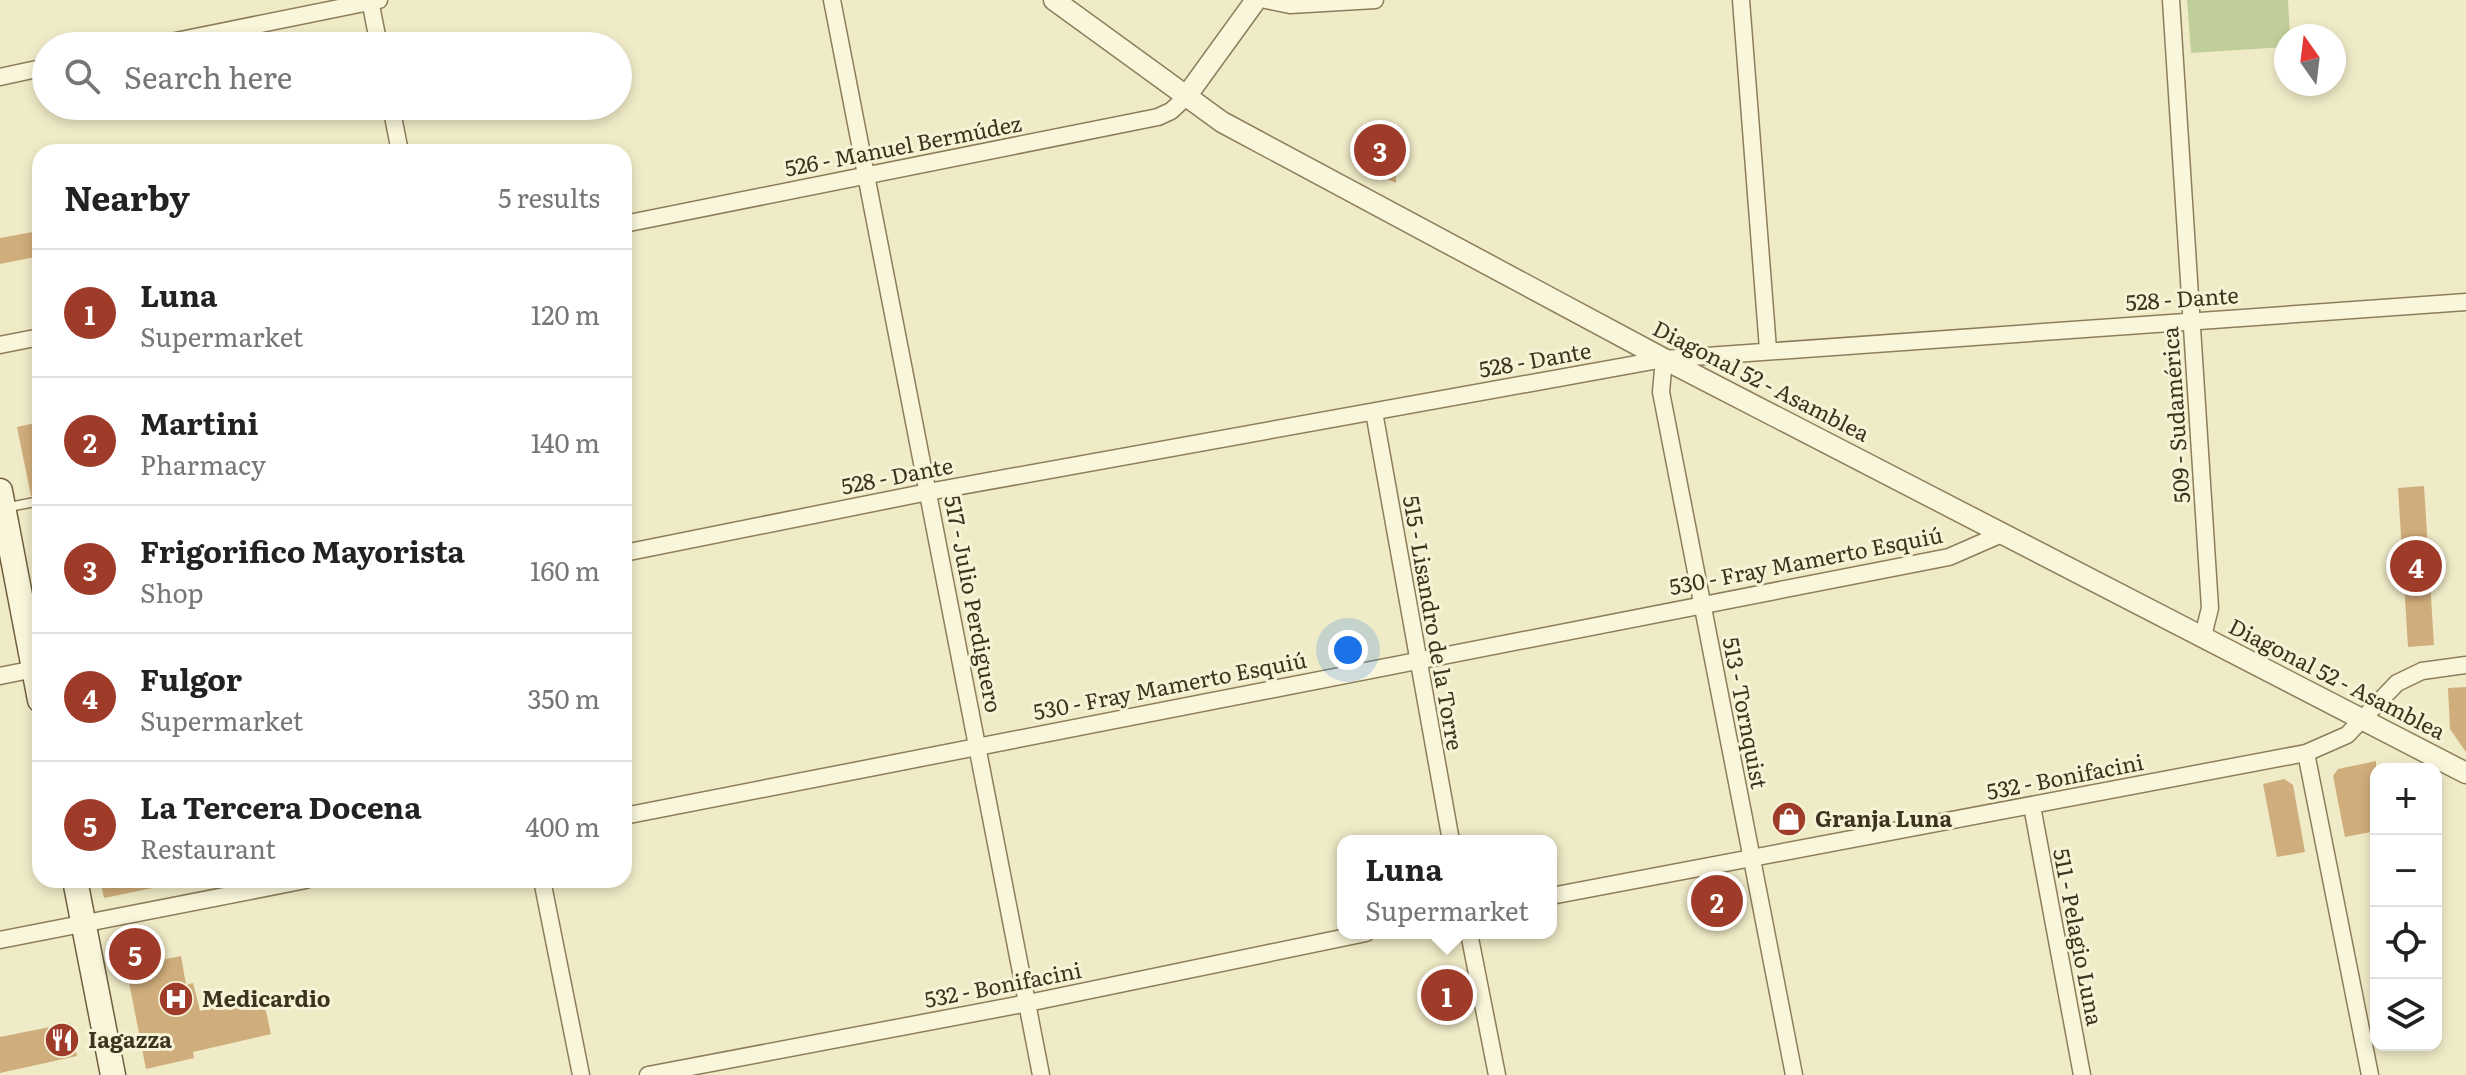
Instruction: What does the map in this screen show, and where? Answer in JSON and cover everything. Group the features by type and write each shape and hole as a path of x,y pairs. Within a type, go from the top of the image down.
{"main road":[{"path":"2,500 32,644"},
{"path":"76,888 113,1075"}],"street":[{"name":"517 - Julio Perdiguero","path":"832,0 1041,1075"},
{"name":"Diagonal 52 - Asamblea","path":"1054,0 1222,122 1664,359 2466,773"},
{"path":"1185,98 1256,0"},
{"path":"1266,0 1290,5 1375,0"},
{"path":"1741,0 1768,349"},
{"name":"509 - Sudamérica","path":"2171,0 2210,608 2203,636"},
{"path":"220,32 373,1 377,32"},
{"path":"0,77 32,70"},
{"name":"526 - Manuel Bermúdez","path":"632,222 1158,117 1171,111 1185,98"},
{"path":"394,120 398,144"},
{"name":"528 - Dante","path":"632,551 928,492 1664,359 1768,349 2466,302"},
{"path":"0,345 32,339"},
{"name":"513 - Tornquist","path":"1664,359 1659,382 1794,1075"},
{"name":"515 - Lisandro de la Torre","path":"1374,412 1416,662 1450,835"},
{"name":"530 - Fray Mamerto Esquiú","path":"632,814 1949,557 2004,533"},
{"name":"532 - Bonifacini","path":"1557,895 2306,753 2347,735 2397,683 2422,671 2466,665"},
{"path":"0,676 32,669"},
{"path":"2306,753 2370,1075"},
{"name":"511 - Pelagio Luna","path":"2032,806 2082,1075"},
{"path":"0,940 266,888"},
{"path":"544,888 581,1075"},
{"name":"532 - Bonifacini","path":"648,1075 1028,1003 1337,939"},
{"path":"1470,939 1497,1075"}],"lane":[{"path":"2,500 32,501"}],"green space":[{"path":"2187,0 2288,0 2289,24 2274,24 2274,48 2191,53"}],"building":[{"path":"1395,131 1396,183 1365,169 1365,132"},
{"path":"32,232 32,258 0,264 0,238"},
{"path":"32,424 31,496 17,427"},
{"path":"2424,486 2434,645 2408,647 2398,488"},
{"path":"2466,687 2466,752 2450,729 2448,688"},
{"path":"2376,761 2370,763 2370,832 2345,837 2333,776 2338,769"},
{"path":"2284,779 2293,785 2305,852 2277,857 2263,784"},
{"path":"102,888 153,888 104,898"},
{"path":"181,956 186,985 193,983 200,1011 263,997 271,1034 193,1052 194,1058 146,1069 126,967"},
{"path":"70,1023 77,1056 0,1073 0,1037"}],"place":[{"name":"Frigorifico Mayorista","path":"1380,150"},
{"name":"Fulgor","path":"2416,566"},
{"name":"Granja Luna","path":"1789,819"},
{"name":"Martini","path":"1717,901"},
{"name":"La Tercera Docena","path":"135,954"},
{"name":"Luna","path":"1447,995"},
{"name":"Medicardio","path":"176,999"},
{"name":"Iagazza","path":"62,1040"}]}
